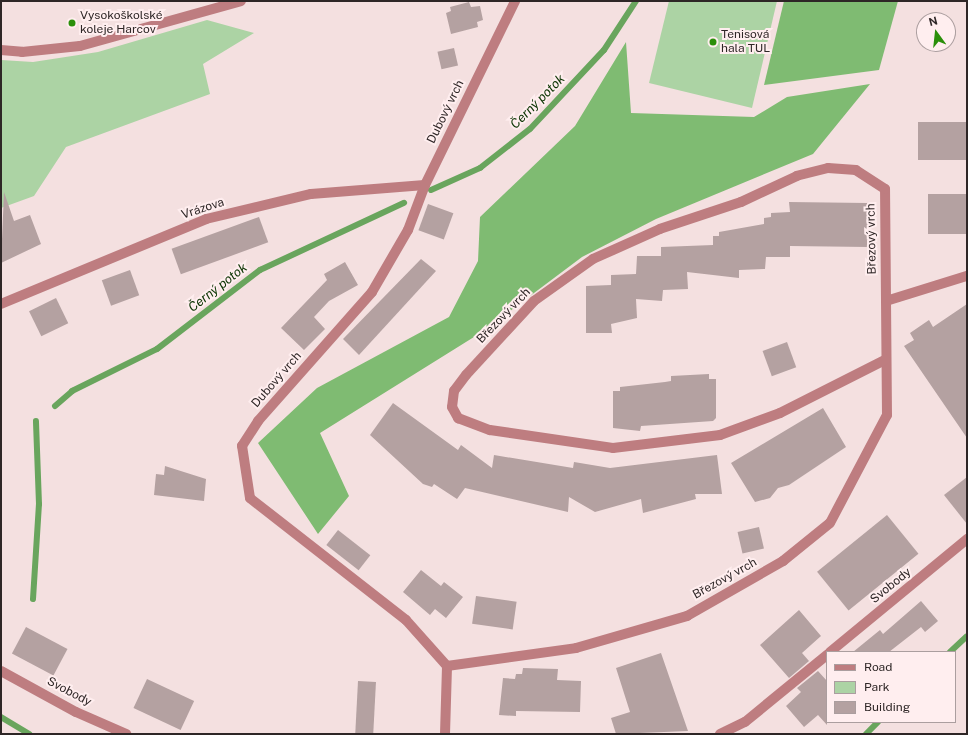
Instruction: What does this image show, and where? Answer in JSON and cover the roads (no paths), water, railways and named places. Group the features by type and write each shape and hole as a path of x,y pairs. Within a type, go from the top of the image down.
{"street":[{"path":"1,50 22,52 80,46 241,1"},
{"name":"Dubový vrch","path":"447,666 406,620 250,498 242,446 258,421 372,292 408,230 425,186 515,1"},
{"name":"Březový vrch","path":"447,666 576,648 687,616 783,561 830,523 887,415 885,360 885,189 856,170 828,168 797,176 741,202 660,230 594,259 534,301 466,375 454,391 452,407 458,418 490,430 613,448 720,435 780,413 885,360"},
{"name":"Vrázova","path":"1,304 206,219 311,194 425,186"},
{"path":"886,301 967,276"},
{"name":"Svobody","path":"831,651 967,539"},
{"path":"720,734 745,722 826,656"},
{"path":"445,734 447,666"},
{"name":"Svobody","path":"1,670 76,712 126,734"}],"waterway":[{"name":"Černý potok","path":"431,190 480,168 530,129 604,50 636,1"},
{"name":"Černý potok","path":"55,406 72,391 157,349 260,270 404,203"},
{"name":"Černý potok","path":"33,599 39,504 36,421"},
{"path":"951,651 967,636"},
{"path":"1,717 29,734"},
{"path":"866,734 877,723"}],"place":[{"name":"Vysokoškolské koleje Harcov","path":"72,23"},
{"name":"Tenisová hala TUL","path":"713,42"}]}
